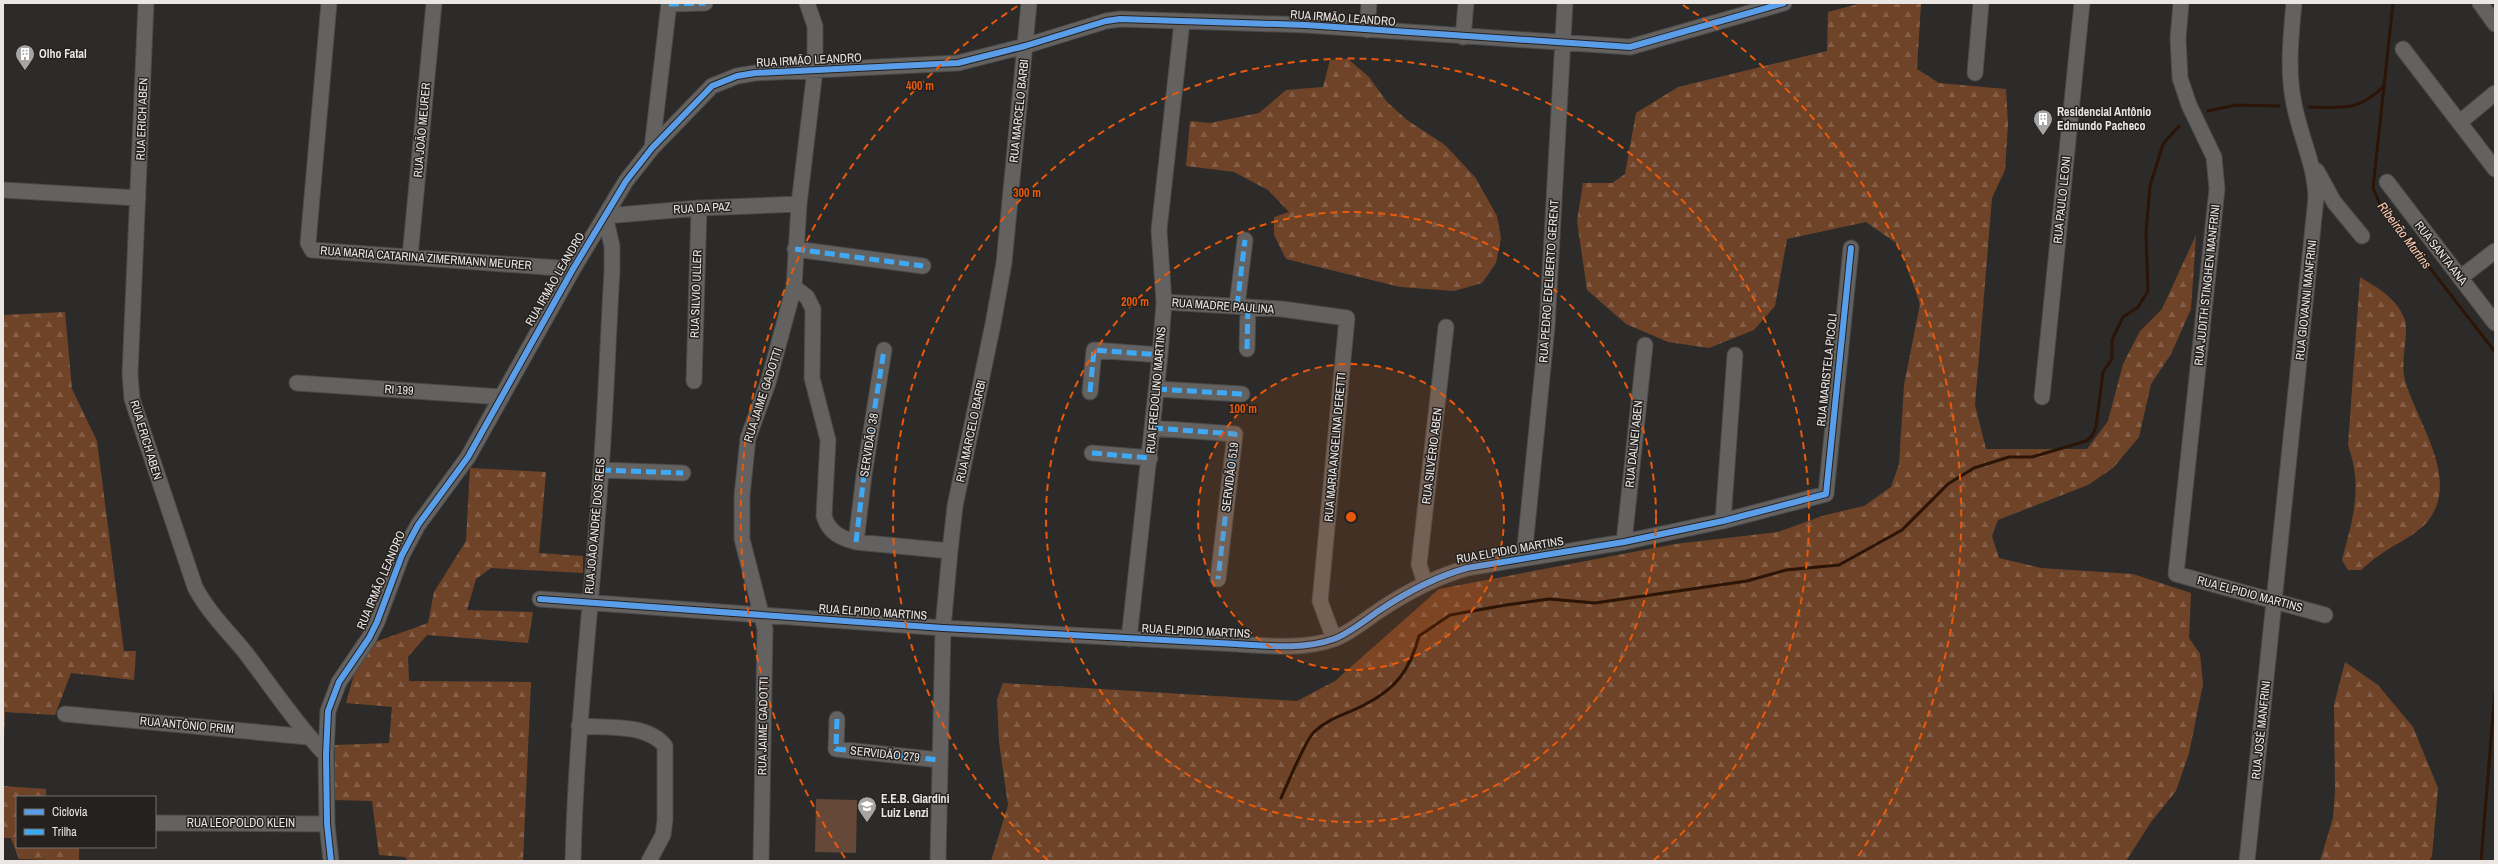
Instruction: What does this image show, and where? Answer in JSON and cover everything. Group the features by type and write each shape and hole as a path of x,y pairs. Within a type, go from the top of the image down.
{"street":[{"name":"RUA ERICH ABEN","path":"146,3 130,374 132,398 138,420 195,587 204,605 243,650 308,737 326,755"},
{"name":"RUA MARIA CATARINA ZIMERMANN MEURER","path":"329,3 308,243 312,250 321,252 573,268"},
{"name":"RUA JOÃO MEURER","path":"410,257 434,3"},
{"path":"652,148 669,3 705,3"},
{"name":"RUA JAIME GADOTTI","path":"761,861 765,629 742,539 743,466 752,424 768,383 794,287 795,248 799,204 815,70 814,26 807,3"},
{"path":"814,26 816,3"},
{"name":"RUA MARCELO BARBI","path":"938,861 943,628 950,551 955,506 1002,276 1029,3"},
{"path":"1367,30 1369,3"},
{"path":"1463,37 1466,3"},
{"name":"RUA PEDRO EDELBERTO GERENT","path":"1524,557 1547,327 1565,3"},
{"name":"RUA IRMÃO LEANDRO","path":"331,861 327,824 326,755 328,711 339,682 369,638 402,555 418,525 468,457 573,268 626,181 652,148 705,92 723,80 755,73 958,63 1025,46 1113,20 1306,25 1562,44 1630,47 1784,3"},
{"path":"1975,73 1981,3"},
{"name":"RUA PAULO LEONI","path":"2042,397 2082,3"},
{"name":"RUA JUDITH STINGHEN MANFRINI","path":"2176,574 2217,189 2214,157 2189,105 2180,78 2178,38 2181,3"},
{"name":"RUA GIOVANNI MANFRINI","path":"2274,600 2316,198 2312,162 2298,120 2292,87 2290,48 2294,3"},
{"path":"2480,3 2495,24"},
{"name":"RUA FREDOLINO MARTINS","path":"1128,639 1150,458 1160,355 1164,302 1159,230 1182,22"},
{"path":"2402,49 2495,169"},
{"path":"2460,122 2495,93"},
{"path":"2312,162 2334,202 2362,236"},
{"name":"RUA SANTA ANA","path":"2387,182 2495,324"},
{"path":"3,190 138,198"},
{"name":"RUA DA PAZ","path":"605,216 699,208 799,204"},
{"name":"RUA SILVIO ULLER","path":"694,381 699,208"},
{"name":"RUA JOÃO ANDRÉ DOS REIS","path":"573,861 579,726 588,601 601,470 612,271 612,246 605,216"},
{"path":"1245,240 1242,307 1247,348"},
{"path":"795,248 924,266"},
{"name":"RUA MARISTELA PICOLI","path":"1826,494 1851,248"},
{"path":"2460,278 2495,251"},
{"path":"794,287 807,297 813,309 812,378 828,440 824,516 831,531 856,542 950,551"},
{"name":"RUA MADRE PAULINA","path":"1164,302 1282,310"},
{"name":"RUA MARIA ANGELINA DERETTI","path":"1282,310 1347,318 1320,601 1334,639"},
{"name":"RUA SILVÉRIO ABEN","path":"1425,584 1419,564 1446,327"},
{"name":"RUA DALNEI ABEN","path":"1624,542 1645,346"},
{"name":"SERVIDÃO 38","path":"856,542 864,475 884,350"},
{"path":"1090,392 1094,350 1160,355"},
{"path":"1723,521 1735,356"},
{"name":"RI 199","path":"297,383 502,397"},
{"path":"1157,389 1242,394"},
{"name":"SERVIDÃO 519","path":"1153,428 1235,434 1218,579"},
{"path":"1092,453 1150,458"},
{"path":"601,470 683,473"},
{"name":"RUA ELPIDIO MARTINS","path":"540,599 588,601 943,628 1283,647 1310,645 1334,639 1425,584 1467,568 1524,557 1624,542 1723,521 1826,494"},
{"name":"RUA ELPIDIO MARTINS","path":"2176,574 2324,615"},
{"name":"RUA JOSÉ MANFRINI","path":"2248,861 2274,600"},
{"name":"RUA ANTÔNIO PRIM","path":"66,714 308,737"},
{"name":"SERVIDÃO 279","path":"837,719 836,749 940,760"},
{"path":"579,726 645,731 658,737 664,746 666,820 663,835 649,861"},
{"name":"RUA LEOPOLDO KLEIN","path":"156,823 327,824"}],"shaded area":[{"path":"816,799 857,800 856,853 815,852"}],"green space":[{"path":"1862,3 1921,3 1917,69 1939,83 2006,89 2008,124 2005,170 1992,198 1975,405 1986,449 2087,449 2108,421 2123,364 2140,331 2162,309 2196,235 2191,309 2171,354 2151,384 2139,437 2113,468 2088,485 1998,520 1992,536 1999,558 2041,568 2133,574 2191,593 2189,638 2200,654 2203,684 2189,753 2176,791 2151,822 2126,861 991,861 1008,805 999,742 997,699 1003,683 1297,701 1335,681 1439,589 1675,544 1778,532 1825,515 1864,506 1891,487 1899,464 1904,385 1920,304 1899,245 1866,222 1787,239 1775,306 1754,330 1709,348 1668,342 1626,324 1587,290 1577,221 1583,183 1612,183 1625,174 1636,113 1678,87 1827,51 1828,12"},
{"path":"1348,59 1369,77 1387,102 1407,120 1445,145 1475,177 1497,216 1501,238 1496,263 1482,283 1454,291 1400,287 1286,259 1274,235 1274,217 1289,212 1268,190 1234,172 1186,166 1190,121 1210,123 1259,113 1286,90 1323,87 1330,60"},
{"path":"2360,277 2387,295 2402,312 2406,325 2403,365 2405,380 2410,396 2432,447 2440,482 2438,499 2432,515 2422,527 2375,558 2361,570 2348,570 2342,560 2353,516 2356,489 2355,475 2348,445"},
{"path":"65,312 72,389 97,441 124,651 136,651 134,680 71,673 55,715 5,712 3,779 3,315"},
{"path":"470,468 546,472 539,553 583,556 583,573 491,568 476,579 467,610 533,612 528,643 427,635 408,657 409,681 531,682 523,861 408,861 405,857 379,855 372,801 334,800 335,745 389,743 392,707 346,703 354,674 375,642 428,623 434,592 466,541"},
{"path":"2345,662 2378,685 2413,727 2438,788 2432,856 2429,861 2320,861 2333,818 2335,791 2334,705"},
{"path":"3,786 46,789 46,796 16,796 16,848 79,848 79,861 19,859 11,838 3,838"}],"waterway":[{"name":"Ribeirão Martins","path":"2393,3 2373,188 2379,202 2495,352"},
{"path":"2309,107 2332,108 2359,104 2367,100 2385,85"},
{"path":"2208,111 2236,105 2279,106"},
{"path":"1281,798 1301,753 1314,732 1326,723 1364,705 1385,692 1406,669 1419,636 1450,615 1549,599 1595,603 1747,581 1786,570 1839,565 1902,530 1948,484 1974,468 2009,457 2032,457 2086,441 2092,436 2096,427 2103,372 2112,359 2112,340 2123,317 2138,307 2148,291 2146,233 2150,186 2163,144 2179,126"},
{"name":"Ribeirão Martins","path":"2481,861 2495,691"}],"marked path":[{"path":"669,4 705,3"},
{"path":"1237,306 1245,240"},
{"path":"795,249 923,266"},
{"path":"1247,349 1248,307"},
{"path":"856,542 864,475 884,350"},
{"path":"1090,392 1094,350 1160,355"},
{"path":"1157,389 1242,394"},
{"path":"1153,428 1235,434 1218,579"},
{"path":"1092,453 1150,458"},
{"path":"601,470 683,473"},
{"path":"837,719 836,749 940,760"}],"cycle path":[{"path":"331,861 327,824 326,755 328,711 339,682 369,638 377,622 402,555 418,525 468,457 573,269 626,181 652,148 712,86 737,76 755,73 958,63 1025,46 1106,21 1120,19 1306,25 1630,47 1784,3"},
{"path":"540,599 943,628 1274,646 1310,645 1334,639 1346,633 1390,603 1411,591 1444,576 1467,568 1624,542 1723,521 1826,494 1851,248"}],"place":[{"name":"Olho Fatal","path":"25,71"},
{"name":"Residencial Antônio Edmundo Pacheco","path":"2043,136"},
{"name":"E.E.B. Giardini Luiz Lenzi","path":"867,823"}]}
